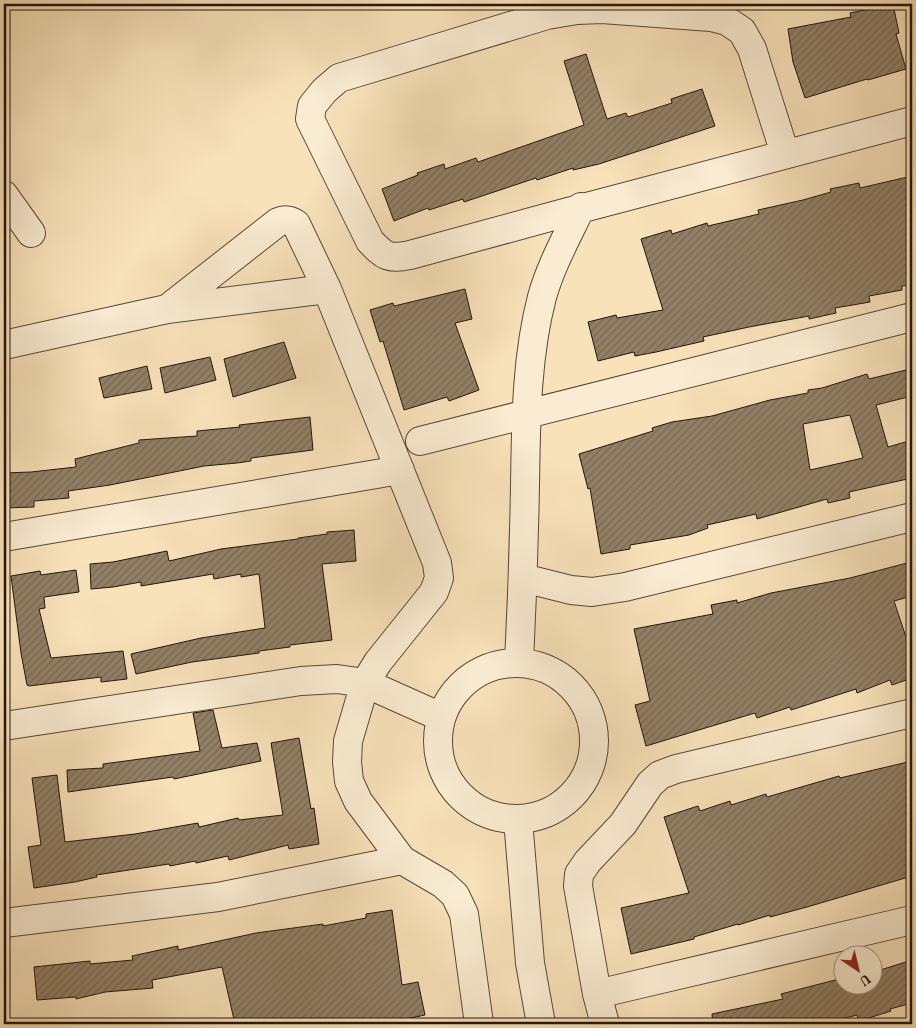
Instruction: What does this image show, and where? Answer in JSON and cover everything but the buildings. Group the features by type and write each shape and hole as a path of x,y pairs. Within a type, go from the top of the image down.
{"street":[{"path":"786,154 752,49 742,31 727,21 711,17 602,9 577,10 547,15 338,78 312,106 310,119 370,241 381,253 394,258 912,121"},
{"path":"4,195 31,233"},
{"path":"519,663 523,578 526,415 534,334 542,297 554,262 582,207"},
{"path":"167,309 278,222 283,220 296,224 326,290 400,470 437,563 439,578 434,592 378,662 365,683 348,741 346,762 349,781 366,814 402,860 443,884 455,895 464,914 479,1024"},
{"path":"4,345 167,309 326,290"},
{"path":"420,441 912,317"},
{"path":"4,537 400,470"},
{"path":"523,578 571,590 592,592 625,588 912,517"},
{"path":"519,663 545,668 568,682 585,703 594,728 594,755 585,780 567,801 544,815 518,820 492,817 470,806 452,788 441,766 438,750 437,742 441,717 453,694 471,677 494,666 519,663"},
{"path":"4,726 301,681 337,679 365,683 441,717"},
{"path":"605,1024 597,994 578,886 580,874 588,861 623,824 650,784 660,775 676,769 912,713"},
{"path":"518,820 530,963 541,1024"},
{"path":"4,923 218,897 402,860"},
{"path":"597,994 912,920"}]}
